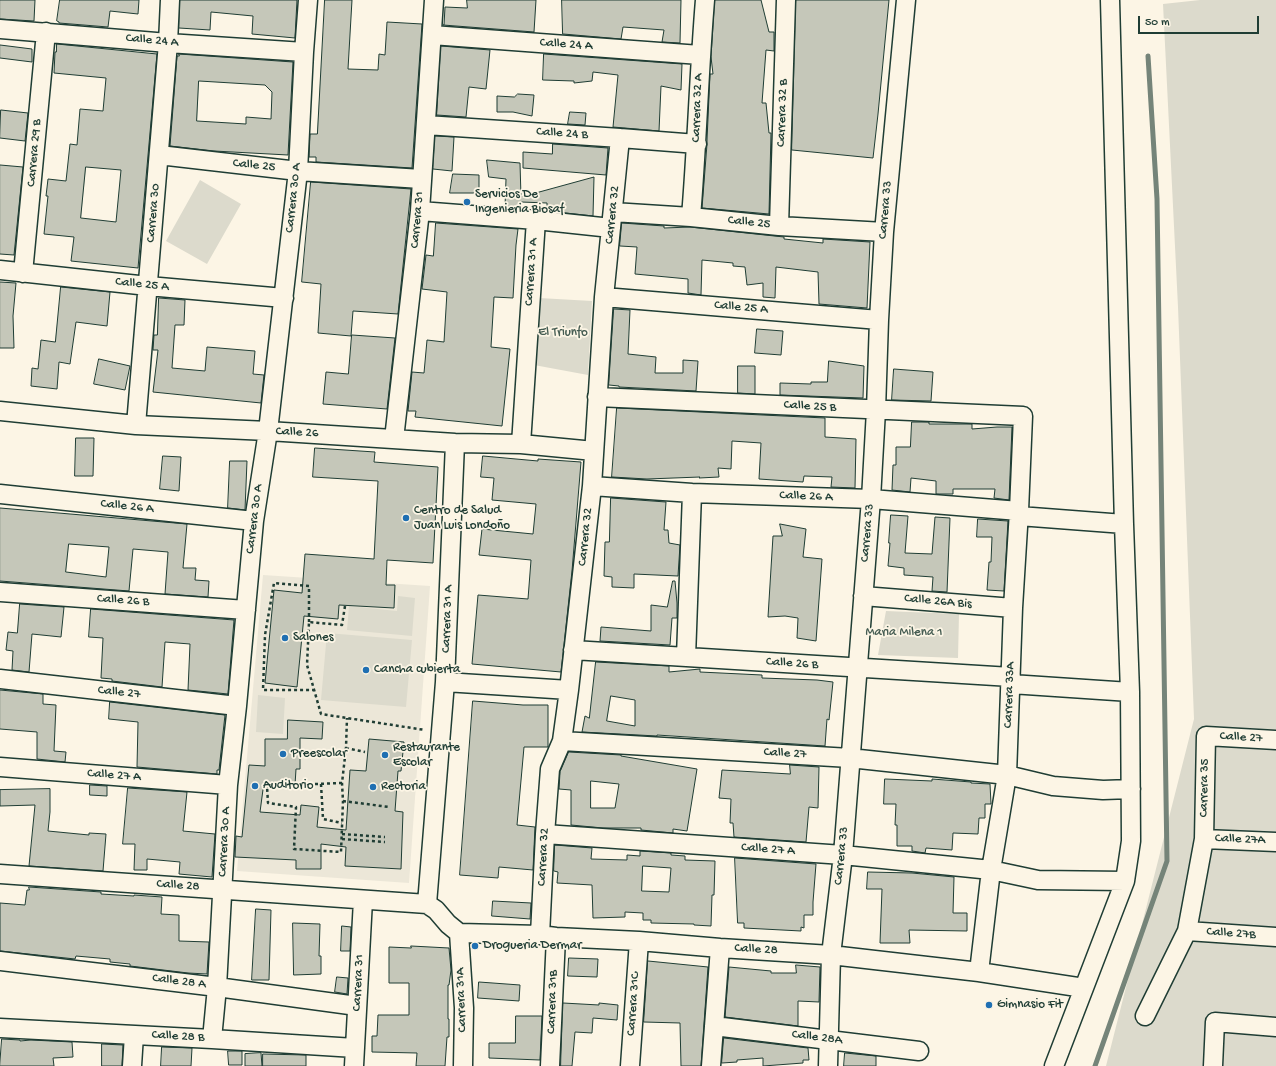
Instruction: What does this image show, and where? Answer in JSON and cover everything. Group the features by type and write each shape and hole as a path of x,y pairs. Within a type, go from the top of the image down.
{"street":[{"name":"Carrera 30","path":"136,425 168,43 170,0"},
{"name":"Carrera 30 A","path":"212,1039 217,987 228,785 237,706 254,521 268,431 298,171 308,0"},
{"name":"Carrera 31","path":"394,439 420,211 434,0"},
{"name":"Carrera 32 A","path":"691,217 697,144 700,55 705,0"},
{"name":"Carrera 32 B","path":"779,226 786,0"},
{"name":"Carrera 33","path":"828,1066 831,955 843,855 864,596 876,410 884,232 906,0"},
{"path":"1054,1066 1124,881 1131,842 1130,692 1110,0"},
{"name":"Calle 24 A","path":"0,29 168,43 304,52"},
{"name":"Carrera 29 B","path":"23,273 46,32"},
{"name":"Calle 24 A","path":"432,35 700,55"},
{"name":"Calle 24 B","path":"426,125 697,144"},
{"name":"Carrera 32","path":"548,936 545,834 550,769 562,741 592,486 604,297 620,138"},
{"name":"Calle 25","path":"159,155 298,171 421,179"},
{"name":"Calle 25","path":"420,211 536,220 612,220 691,217 779,226 884,232"},
{"name":"Carrera 31 A","path":"521,444 536,220"},
{"name":"Calle 25 A","path":"0,270 148,286 284,298"},
{"name":"Calle 25 A","path":"604,297 879,320"},
{"name":"Calle 25 B","path":"597,397 1023,416"},
{"name":"Calle 26","path":"0,411 136,425 394,439 521,444 594,451"},
{"name":"Carrera 33A","path":"979,972 991,870 1007,775 1013,608 1023,416"},
{"name":"Carrera 31 A","path":"432,907 445,682 455,442"},
{"name":"Calle 26 A","path":"592,486 692,493 871,499 1124,524"},
{"path":"686,657 692,493"},
{"name":"Calle 26 A","path":"0,494 254,521"},
{"name":"Calle 26 B","path":"0,592 246,610"},
{"name":"Calle 26A Bis","path":"864,596 1013,608"},
{"name":"Calle 26 B","path":"573,650 858,668 1011,680 1130,692"},
{"name":"Calle 27","path":"0,680 237,706"},
{"path":"445,682 569,690"},
{"name":"Calle 27","path":"1206,736 1276,740"},
{"name":"Carrera 35","path":"1145,1016 1187,931 1204,839 1206,736"},
{"name":"Calle 27","path":"562,741 850,758 1007,775 1053,786 1103,790 1131,789"},
{"name":"Calle 27 A","path":"0,767 228,785"},
{"name":"Calle 27 A","path":"545,834 843,855 991,870 1038,880 1124,881"},
{"name":"Calle 27A","path":"1204,839 1276,842"},
{"name":"Calle 28","path":"0,874 364,900 432,907"},
{"name":"Carrera 31","path":"354,1066 364,900"},
{"path":"432,907 459,933"},
{"name":"Calle 27B","path":"1187,931 1276,937"},
{"name":"Calle 28","path":"459,933 639,941 831,955 979,972 1084,988"},
{"name":"Carrera 31A","path":"459,933 464,1008 463,1066"},
{"name":"Carrera 31B","path":"548,936 550,1066"},
{"name":"Carrera 31C","path":"630,1066 639,941"},
{"path":"711,1066 720,948"},
{"name":"Calle 28 A","path":"0,961 217,987 357,1006"},
{"path":"1213,1066 1215,1022 1276,1027"},
{"name":"Calle 28A","path":"714,1026 919,1051"},
{"name":"Calle 28 B","path":"0,1028 355,1048"},
{"path":"132,1066 134,1035"}],"path":[{"path":"314,690 263,690 265,635 274,582 308,586 309,622 306,647 307,665 321,714 441,732"},
{"path":"309,622 342,626 344,606"},
{"path":"342,783 267,786 268,803 296,807 294,849 341,852 343,801 342,783 346,748 347,718"},
{"path":"346,748 365,752"},
{"path":"321,784 323,819 342,823"},
{"path":"343,801 389,806"},
{"path":"342,834 384,836"},
{"path":"342,839 385,842"}],"shaded area":[{"path":"263,575 430,586 409,883 237,871"}],"green space":[{"path":"1200,0 1276,0 1276,1066 1106,1066 1194,719 1178,307 1163,4"},
{"path":"200,180 241,204 207,264 166,241"},
{"name":"El Triunfo","path":"539,298 592,301 588,375 534,365"},
{"path":"398,596 415,598 412,636 347,630 349,606 397,611"},
{"name":"Maria Milena 1","path":"886,611 959,614 958,658 878,655"},
{"name":"Cancha cubierta","path":"327,633 412,640 406,707 321,700"},
{"path":"258,695 285,698 283,734 256,732"}],"building":[{"path":"0,0 35,0 34,21 0,19"},
{"path":"60,0 139,0 138,14 110,11 108,27 59,23 57,21"},
{"path":"180,0 297,0 295,38 252,34 253,16 211,12 210,30 179,28"},
{"path":"325,0 352,0 348,69 378,70 379,54 385,55 387,22 422,24 412,168 316,162 316,157 309,157 310,134 317,134"},
{"path":"467,0 536,0 534,32 443,25 445,7 467,8"},
{"path":"562,0 681,0 680,43 662,42 664,30 623,27 621,39 563,34"},
{"path":"715,0 761,0 769,32 774,32 774,51 766,50 762,103 766,103 769,133 771,133 769,214 702,208 710,74 713,74 711,57"},
{"path":"796,0 889,0 873,158 792,150"},
{"path":"57,44 157,54 138,268 71,261 74,237 44,234 48,196 46,196 48,179 66,181 70,144 77,145 80,109 103,111 106,78 54,73","holes":["86,167 121,170 116,222 81,218"]},
{"path":"0,45 32,49 32,62 0,58"},
{"path":"441,46 490,50 486,89 469,87 466,117 437,115"},
{"path":"179,54 293,62 288,155 214,151 170,146 177,56 179,56","holes":["199,81 265,85 272,92 271,119 246,117 246,124 197,121"]},
{"path":"544,54 682,64 681,90 661,86 659,131 613,127 618,75 593,72 592,81 574,83 574,81 543,80"},
{"path":"518,94 534,95 532,116 513,112 497,112 497,96 514,97"},
{"path":"1,110 28,113 25,141 0,138"},
{"path":"570,112 586,113 585,125 568,124"},
{"path":"435,136 454,137 452,171 433,169"},
{"path":"553,144 608,148 606,175 523,168 523,152 552,154"},
{"path":"487,160 520,163 521,197 594,177 593,216 547,211 547,203 521,202 521,208 505,207 506,179 489,177"},
{"path":"0,165 23,167 14,255 0,254"},
{"path":"453,174 479,175 479,193 450,193"},
{"path":"311,182 411,189 398,314 353,311 351,336 318,333 321,284 302,282"},
{"path":"436,223 518,229 513,298 494,297 491,347 510,349 502,426 415,417 416,411 408,411 412,372 424,373 427,340 444,342 447,292 422,289 426,255 433,256"},
{"path":"622,223 664,226 664,228 690,227 784,237 784,239 823,243 823,239 870,242 867,308 819,304 818,272 776,267 775,298 763,297 763,283 747,285 745,267 733,266 733,263 702,260 701,295 688,293 688,279 635,274 637,247 620,246"},
{"path":"0,282 16,283 13,316 14,348 0,348"},
{"path":"61,287 110,292 107,326 76,322 70,364 59,362 57,389 31,386 32,368 38,369 41,340 55,342"},
{"path":"159,298 185,300 184,325 175,325 172,368 205,371 207,347 255,351 253,374 264,375 261,403 153,392 158,350 153,350 154,335 157,335"},
{"path":"614,309 630,310 628,354 656,357 655,373 683,373 683,360 698,361 696,391 619,387 609,385"},
{"path":"757,329 783,331 781,355 755,353"},
{"path":"352,335 395,338 387,409 323,404 326,372 348,374"},
{"path":"99,359 130,366 125,390 94,384"},
{"path":"829,361 864,366 863,398 780,395 780,383 811,384 811,382 827,382"},
{"path":"738,366 755,366 755,394 738,393"},
{"path":"894,369 933,372 931,401 892,400"},
{"path":"617,408 825,418 825,437 856,439 855,488 831,487 832,477 804,476 803,482 759,479 761,443 732,441 731,469 718,468 719,477 647,479 612,477"},
{"path":"912,422 929,422 929,424 972,424 972,429 1012,427 1009,500 994,498 995,489 953,489 953,494 936,494 936,481 911,478 910,492 892,490 893,465 896,465 896,447 910,447"},
{"path":"76,438 94,438 93,476 75,476"},
{"path":"315,448 375,452 374,462 438,467 433,563 387,560 386,585 395,585 394,608 339,605 338,619 304,616 297,687 265,683 274,590 302,593 305,554 374,559 378,481 313,477"},
{"path":"163,456 181,457 179,491 160,489"},
{"path":"483,456 538,461 538,459 581,462 572,571 561,672 472,664 478,595 528,599 531,560 479,555 482,529 533,534 536,504 492,500 494,478 481,477"},
{"path":"230,461 247,461 245,510 228,508"},
{"path":"611,498 666,502 664,530 668,530 669,543 680,545 678,576 634,574 634,588 612,587 612,577 604,576 605,542 609,542"},
{"path":"0,508 187,524 183,568 196,568 195,580 209,581 208,597 165,594 168,552 133,549 129,591 0,581","holes":["69,544 109,547 106,577 66,572"]},
{"path":"891,515 908,516 905,553 932,554 935,517 950,518 947,592 932,591 933,577 904,575 904,568 888,566"},
{"path":"978,519 1008,521 1004,591 987,590 989,562 991,562 992,537 977,537"},
{"path":"780,524 806,529 803,557 822,559 816,641 797,638 798,618 785,616 768,617 773,536 782,536"},
{"path":"673,581 675,581 677,618 672,618 670,645 600,641 601,627 651,631 651,605 667,607"},
{"path":"20,604 64,607 61,637 32,634 29,672 12,670 13,651 6,650 8,632 17,633"},
{"path":"91,609 234,620 228,694 188,690 190,644 165,642 162,687 112,681 112,679 101,678 103,638 89,637"},
{"path":"596,662 669,666 669,672 700,669 700,672 762,675 762,678 833,682 829,720 827,719 825,746 657,735 582,732 585,716 589,718","holes":["611,696 635,700 635,726 607,721"]},
{"path":"0,690 43,694 43,704 56,705 54,751 66,752 65,762 37,759 37,732 0,729"},
{"path":"473,701 523,705 548,705 548,747 524,747 517,825 535,827 533,870 499,867 498,878 460,875"},
{"path":"110,702 225,715 219,770 217,770 217,774 137,767 138,722 109,719"},
{"path":"288,720 323,722 322,739 300,738 300,769 296,769 295,785 264,782 260,812 300,815 301,805 319,807 317,827 346,830 350,770 366,771 369,739 404,742 401,771 398,771 395,811 403,812 401,869 345,866 346,847 321,844 321,869 296,869 296,860 235,857 236,836 242,837 249,765 265,766 265,739 287,739"},
{"path":"569,752 621,755 697,769 687,831 673,829 673,833 641,830 641,828 603,828 571,825 571,790 559,789 560,772","holes":["591,781 619,784 615,808 591,808"]},
{"path":"790,765 819,767 818,808 809,807 806,842 734,837 733,823 730,823 731,799 719,798 722,770 790,774"},
{"path":"885,779 932,781 932,779 990,784 991,804 985,804 985,818 979,818 978,834 953,833 952,850 926,848 925,853 912,851 912,846 897,846 897,825 895,825 896,804 884,804"},
{"path":"90,785 107,786 107,796 90,795"},
{"path":"128,788 187,792 183,831 215,834 212,877 179,874 180,862 147,859 147,870 134,870 135,844 123,844"},
{"path":"50,789 48,831 89,835 89,833 106,834 103,871 29,866 35,805 0,806 0,790"},
{"path":"555,845 592,848 591,859 627,860 627,855 640,856 640,851 671,853 671,855 685,856 685,860 715,861 711,926 651,923 651,920 643,920 643,913 625,912 625,917 593,918 592,885 557,883 558,872 554,871","holes":["643,866 671,868 669,892 642,891"]},
{"path":"735,858 816,864 813,915 804,915 804,928 801,927 801,931 744,928 744,923 738,923"},
{"path":"868,872 912,873 954,877 953,913 967,913 967,931 909,930 910,943 880,943 882,889 867,889"},
{"path":"29,887 101,892 101,894 162,897 161,914 179,915 179,941 209,942 207,974 130,966 130,964 110,962 110,959 76,956 75,959 0,951 0,903 25,905 27,890 29,890"},
{"path":"493,901 531,903 530,919 492,916"},
{"path":"256,909 271,910 269,980 252,980"},
{"path":"293,923 320,924 319,956 321,956 321,974 294,975"},
{"path":"342,926 351,927 350,951 341,951"},
{"path":"411,946 449,948 451,970 448,985 449,1037 447,1037 445,1066 416,1066 417,1053 372,1052 372,1036 377,1036 378,1015 409,1015 409,983 389,983 389,947 411,948"},
{"path":"569,958 598,959 597,977 568,976"},
{"path":"648,961 708,967 701,1066 681,1066 680,1023 644,1022"},
{"path":"796,965 820,967 819,1002 798,1001 798,1026 725,1017 729,967 771,971 771,973 796,973"},
{"path":"337,977 348,978 347,994 335,992"},
{"path":"479,982 520,985 519,1001 478,998"},
{"path":"563,1003 599,1005 599,1003 618,1005 617,1020 593,1018 592,1033 575,1032 572,1066 561,1066"},
{"path":"516,1016 542,1016 540,1060 489,1058 489,1043 515,1043"},
{"path":"724,1038 808,1048 809,1060 803,1060 803,1063 763,1066 763,1058 722,1063"},
{"path":"2,1039 20,1041 31,1040 72,1042 73,1057 53,1058 54,1066 0,1066"},
{"path":"102,1044 123,1045 122,1066 102,1066"},
{"path":"162,1047 192,1048 191,1066 161,1066"},
{"path":"228,1051 242,1051 242,1065 229,1065"},
{"path":"261,1053 262,1066 245,1066 245,1054"},
{"path":"845,1053 876,1056 876,1066 844,1066"},
{"path":"263,1054 306,1055 306,1066 263,1066"}],"waterway":[{"path":"1095,1066 1167,861 1157,199 1148,56"}],"place":[{"name":"Servicios De Ingenieria Biosaf","path":"467,202"},
{"name":"Centro de Salud Juan Luis Londoño","path":"406,518"},
{"name":"Salones","path":"285,638"},
{"name":"Cancha cubierta","path":"366,670"},
{"name":"Preescolar","path":"283,754"},
{"name":"Restaurante Escolar","path":"385,755"},
{"name":"Auditorio","path":"255,786"},
{"name":"Rectoria","path":"373,787"},
{"name":"Drogueria Dermar","path":"475,946"},
{"name":"Gimnasio Fit","path":"989,1005"}]}
